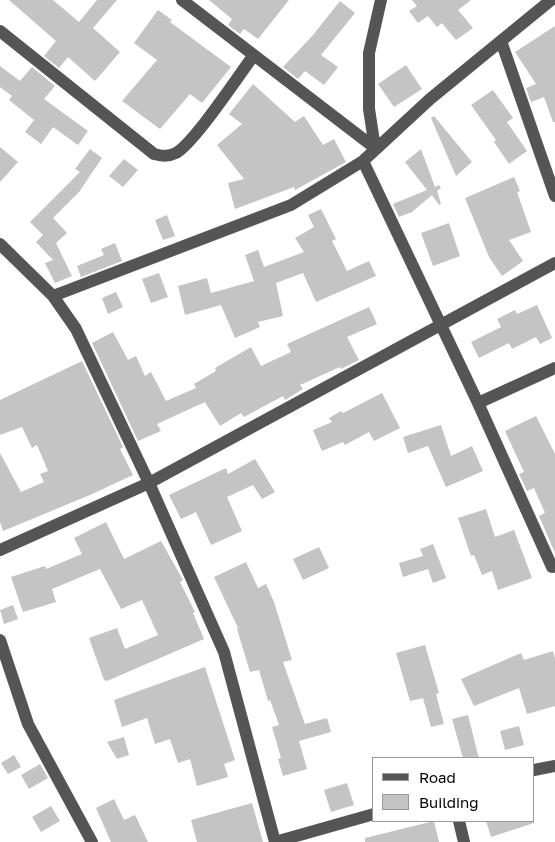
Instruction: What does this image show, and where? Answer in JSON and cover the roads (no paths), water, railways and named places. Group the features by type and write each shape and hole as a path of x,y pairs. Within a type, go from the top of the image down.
{"street":[{"path":"182,0 375,148"},
{"path":"375,148 369,109 368,53 381,0"},
{"path":"53,296 291,205 363,161 430,99 551,0"},
{"path":"0,31 154,154 165,157 177,153 190,140 254,55"},
{"path":"501,41 555,196"},
{"path":"363,161 478,403 552,567"},
{"path":"0,244 53,296 76,329 149,483 224,652 275,842 372,815"},
{"path":"0,550 149,483 555,263"},
{"path":"478,403 555,368"},
{"path":"0,640 28,724 92,842"},
{"path":"535,770 555,766"},
{"path":"459,822 464,842"}]}
